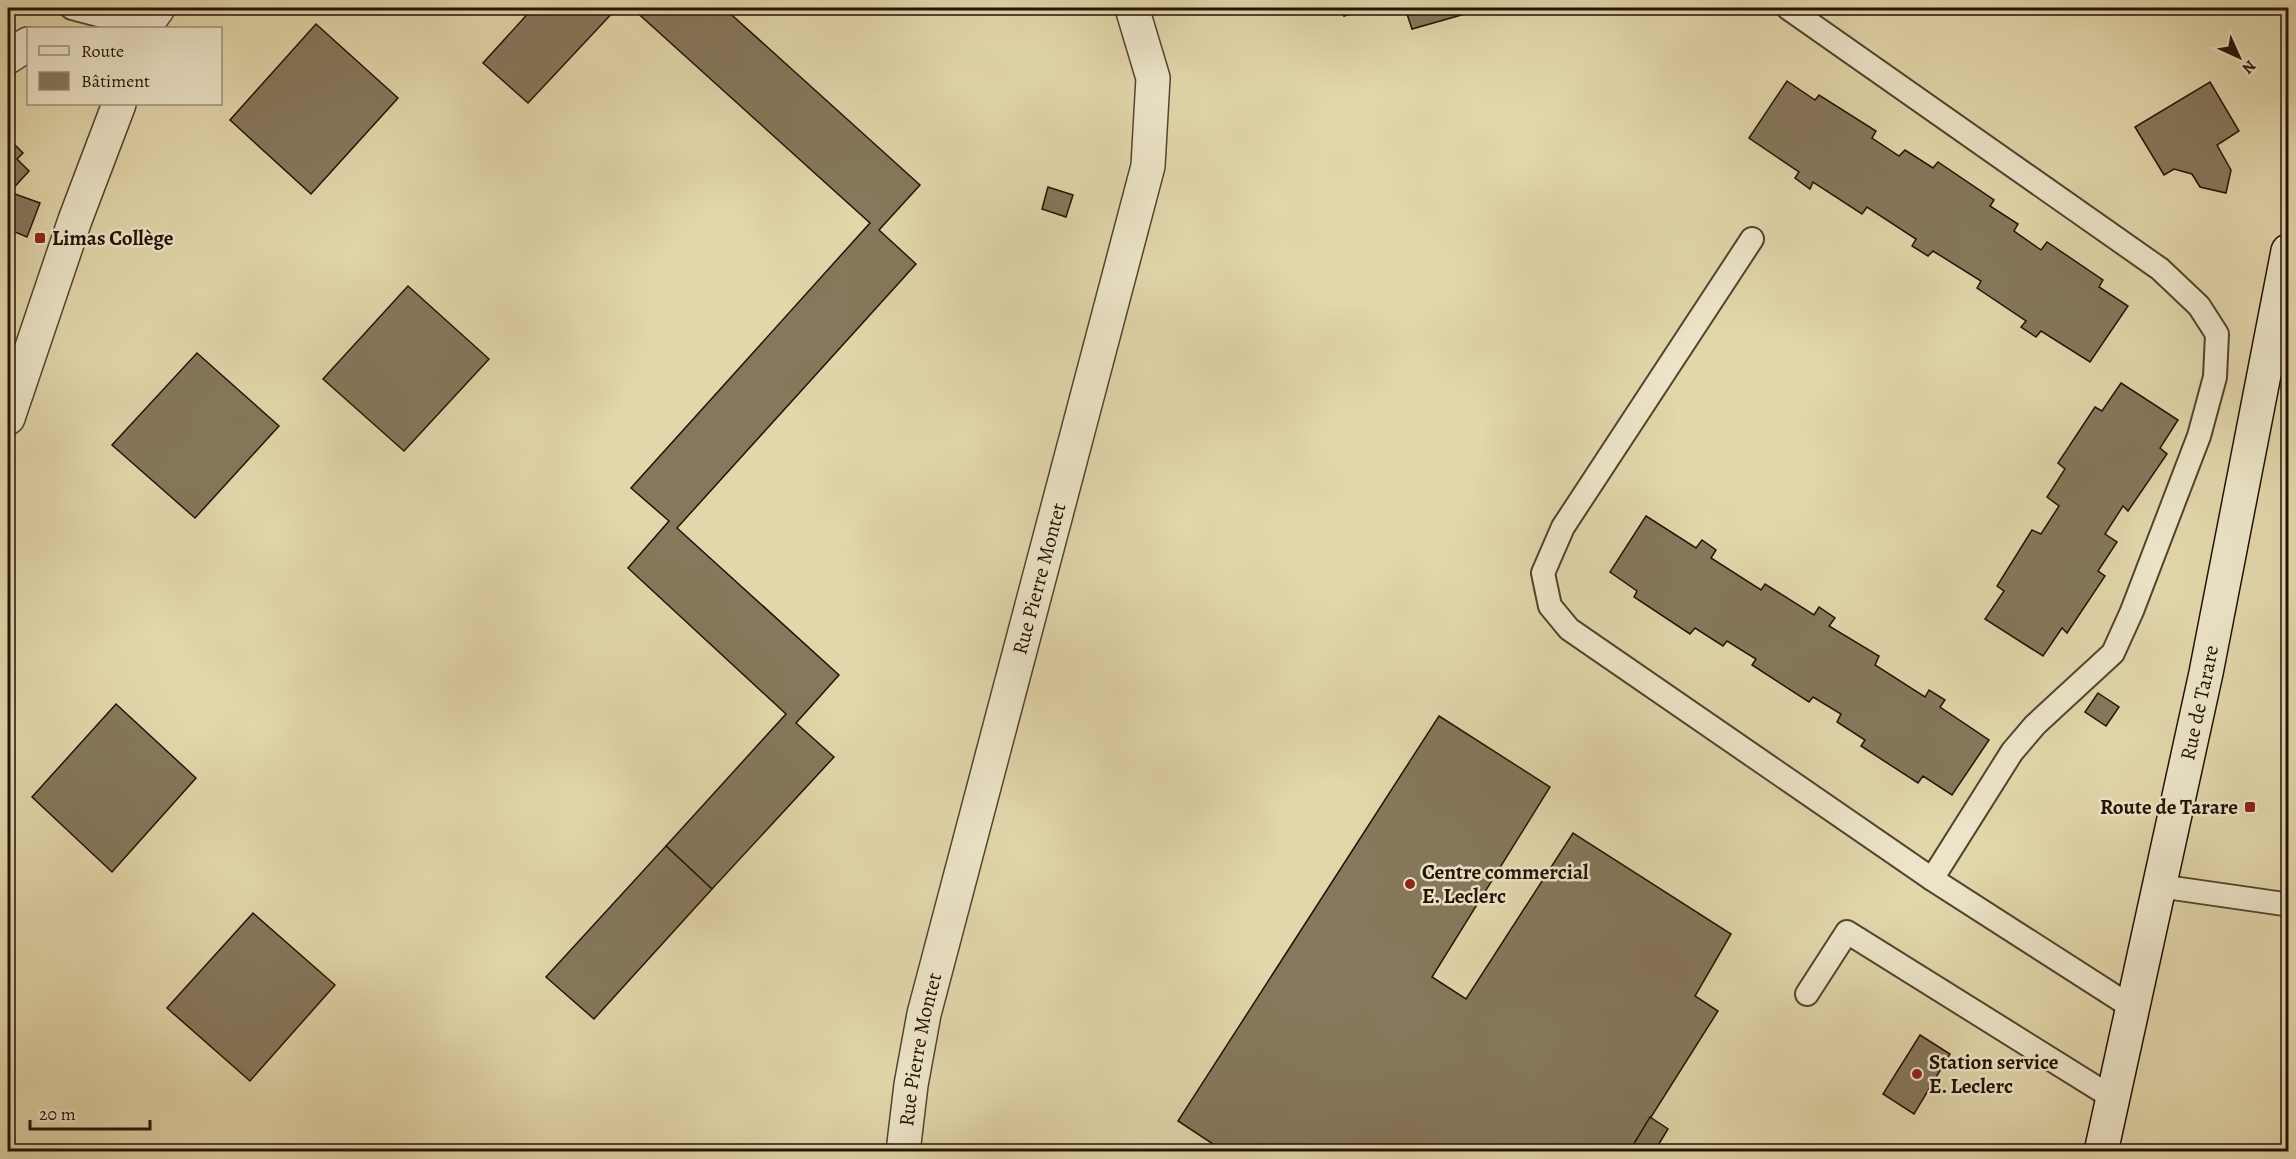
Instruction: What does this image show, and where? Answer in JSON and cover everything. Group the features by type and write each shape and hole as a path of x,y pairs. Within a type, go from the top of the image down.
{"street":[{"name":"Rue Pierre Montet","path":"903,1152 911,1085 924,1014 1149,166 1153,78 1132,8"},
{"path":"8,57 27,43"},
{"path":"8,418 75,220 119,105"},
{"name":"Rue de Tarare","path":"2101,1152 2206,674 2289,252"}],"lane":[{"path":"72,8 145,23"},
{"path":"1788,8 2160,269 2199,306 2217,334 2215,377 2199,436 2132,611 2113,653 2035,725 2012,752 1932,879"},
{"path":"8,38 27,42"},
{"path":"1752,239 1563,527 1544,573 1550,606 1569,629 1932,879 2133,1008"},
{"path":"2159,886 2284,904"},
{"path":"1807,994 1846,932 2113,1098"}],"building":[{"path":"533,8 617,8 528,103 483,63"},
{"path":"632,8 724,8 920,185 879,230 916,264 677,528 839,675 796,723 834,757 712,889 666,846 786,714 628,568 669,521 631,488 870,223"},
{"path":"1341,8 1373,8 1344,16"},
{"path":"1405,8 1486,8 1412,29"},
{"path":"316,24 398,98 311,194 230,120"},
{"path":"1787,81 1815,100 1819,95 1876,131 1872,138 1899,156 1905,150 1933,168 1938,162 1994,200 1990,206 2018,224 2014,231 2041,250 2047,242 2103,280 2099,287 2128,306 2090,362 2041,331 2036,337 2021,327 2026,321 1977,288 1981,281 1933,251 1928,256 1912,246 1916,239 1867,207 1862,214 1813,182 1810,189 1795,178 1799,172 1749,138"},
{"path":"2210,82 2239,131 2217,145 2231,170 2226,193 2200,187 2192,174 2174,169 2164,175 2135,127"},
{"path":"8,138 23,153 17,159 29,171 8,194"},
{"path":"1048,187 1073,195 1066,217 1042,209"},
{"path":"11,190 15,194 8,213 8,194"},
{"path":"15,194 40,203 27,237 8,229 8,213"},
{"path":"408,286 489,359 404,451 323,379"},
{"path":"197,353 279,426 195,518 112,445"},
{"path":"2121,383 2178,420 2160,448 2167,454 2128,511 2123,506 2105,534 2117,542 2098,571 2105,576 2067,633 2062,628 2043,656 1985,619 2004,591 1997,586 2032,530 2041,534 2059,506 2047,497 2065,469 2058,463 2095,407 2102,411"},
{"path":"1646,516 1696,548 1702,540 1716,550 1711,558 1761,590 1765,584 1814,615 1819,607 1835,618 1829,626 1879,656 1875,665 1925,697 1929,690 1945,700 1940,707 1989,740 1952,795 1923,776 1918,783 1861,746 1865,740 1837,722 1841,714 1813,697 1809,702 1752,665 1756,659 1727,641 1723,646 1695,628 1690,634 1634,597 1637,591 1610,572"},
{"path":"2098,693 2119,707 2106,726 2085,712"},
{"path":"116,704 196,778 112,872 32,797"},
{"name":"Centre commercial E. Leclerc","path":"1439,716 1550,787 1432,977 1466,999 1573,833 1731,934 1695,996 1718,1011 1629,1152 1225,1152 1178,1121"},
{"path":"666,846 712,889 594,1019 546,977"},
{"path":"253,913 335,985 250,1081 167,1008"},
{"name":"Station service E. Leclerc","path":"1920,1035 1950,1054 1914,1114 1883,1094"},
{"path":"1650,1117 1668,1129 1654,1152 1629,1152"}],"place":[{"name":"Limas Collège","path":"40,238"},
{"name":"Route de Tarare","path":"2250,807"},
{"name":"Centre commercial E. Leclerc","path":"1410,884"},
{"name":"Station service E. Leclerc","path":"1917,1074"}]}
